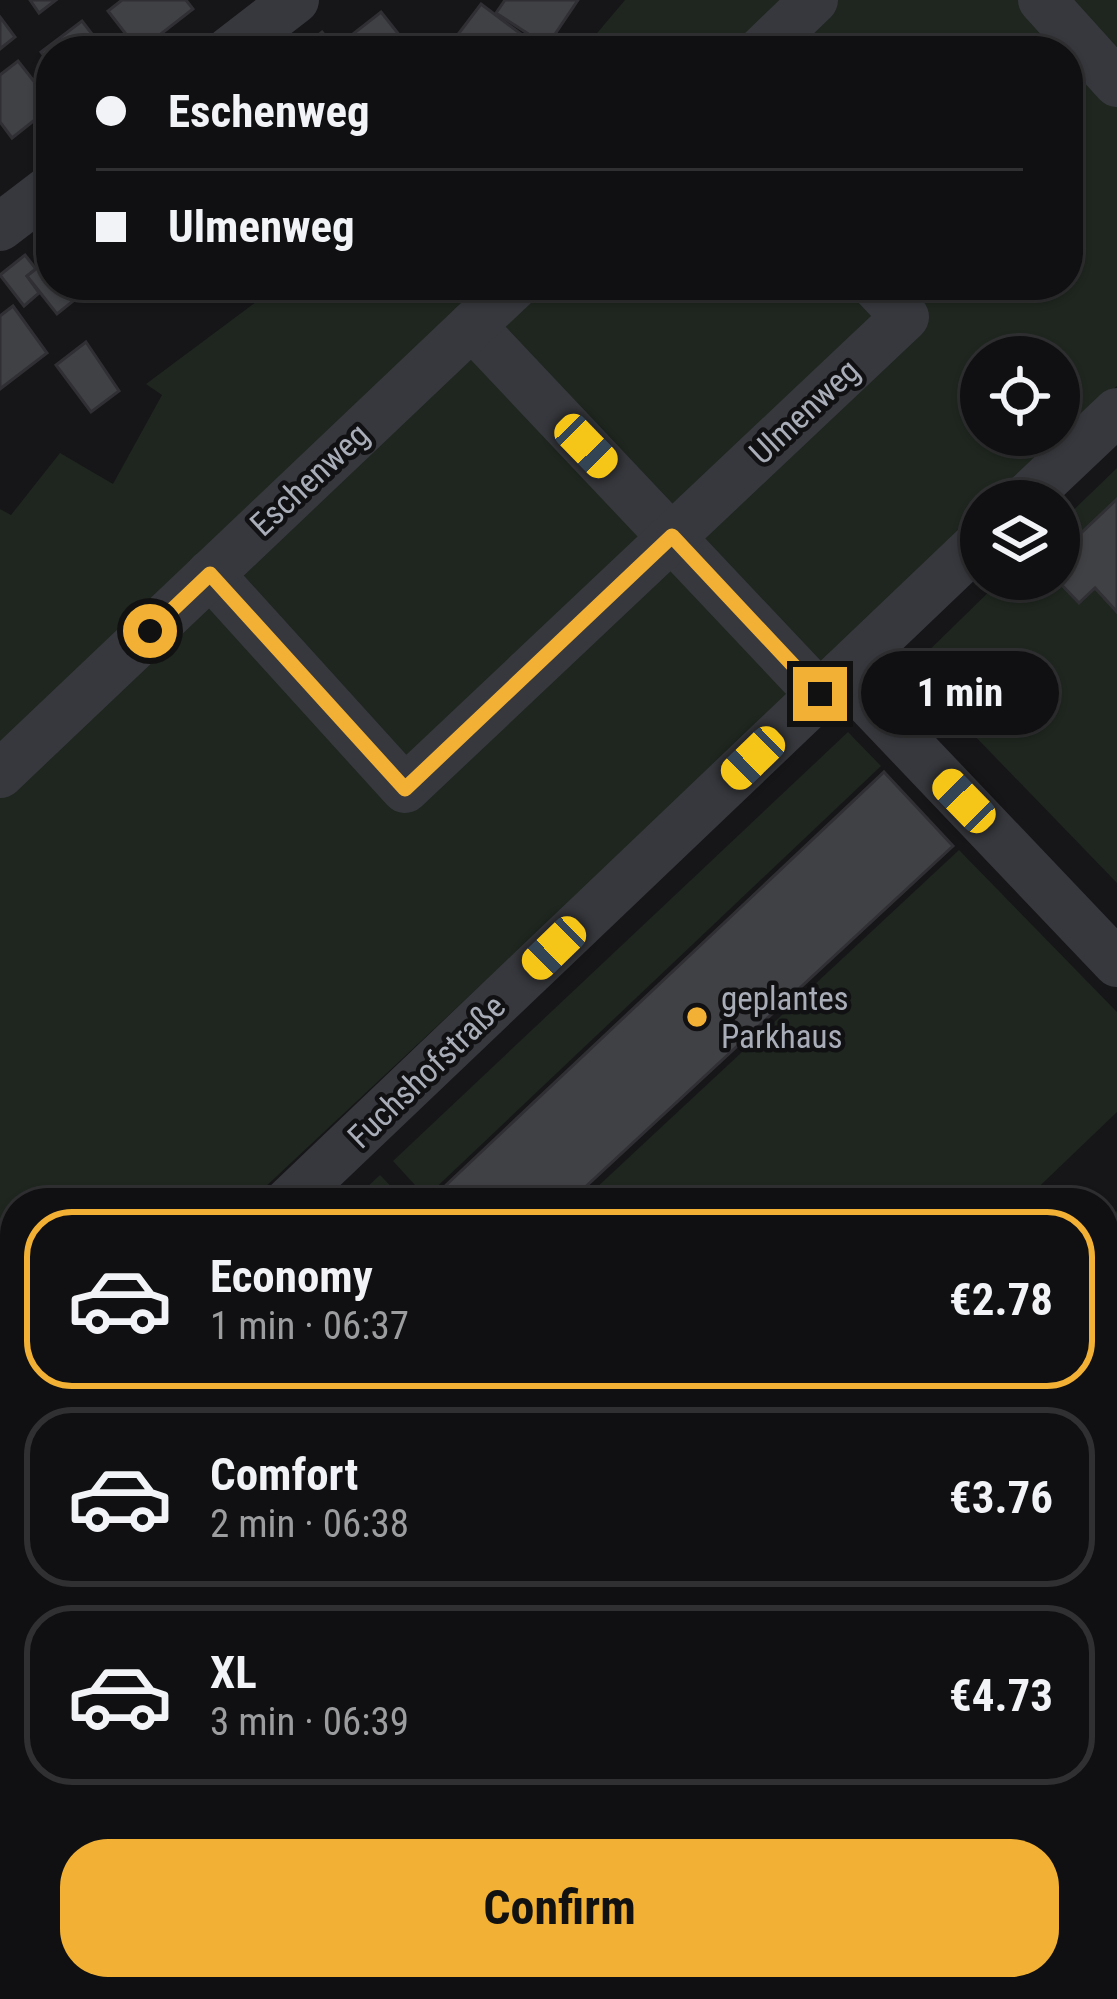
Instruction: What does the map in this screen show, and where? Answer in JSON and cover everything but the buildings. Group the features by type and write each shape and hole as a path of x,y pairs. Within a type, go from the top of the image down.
{"street":[{"path":"248,36 295,0"},
{"path":"777,36 814,0"},
{"path":"1042,0 1075,36"},
{"path":"1083,45 1117,83"},
{"path":"0,227 36,199"},
{"name":"Eschenweg","path":"0,774 499,300"},
{"name":"Ulmenweg","path":"210,574 405,789 904,316 889,300"},
{"path":"472,326 672,536 1117,963"},
{"path":"1045,480 1117,412"},
{"name":"Fuchshofstraße","path":"303,1188 960,561"}],"shaded area":[{"path":"625,0 1042,0 1075,36 595,36"},
{"path":"1071,0 1117,0 1117,53"},
{"path":"1083,45 1117,83 1117,386 1080,421 1080,336 960,336 960,456 1044,456 1019,480 960,480 960,537 264,1188 0,1188 0,509 11,515 60,453 113,484 162,395 146,384 259,300 1083,300"},
{"path":"1117,468 1117,883 910,669 981,600 1080,600 1080,504"},
{"path":"848,732 881,766 436,1188 418,1188 393,1161"},
{"path":"959,850 1117,1012 1117,1112 1038,1188 596,1188"},
{"path":"380,1175 393,1188 366,1188"}],"place":[{"name":"geplantes Parkhaus","path":"697,1017"}],"route":[{"path":"150,631 210,574 405,789 672,536 820,694"}]}
